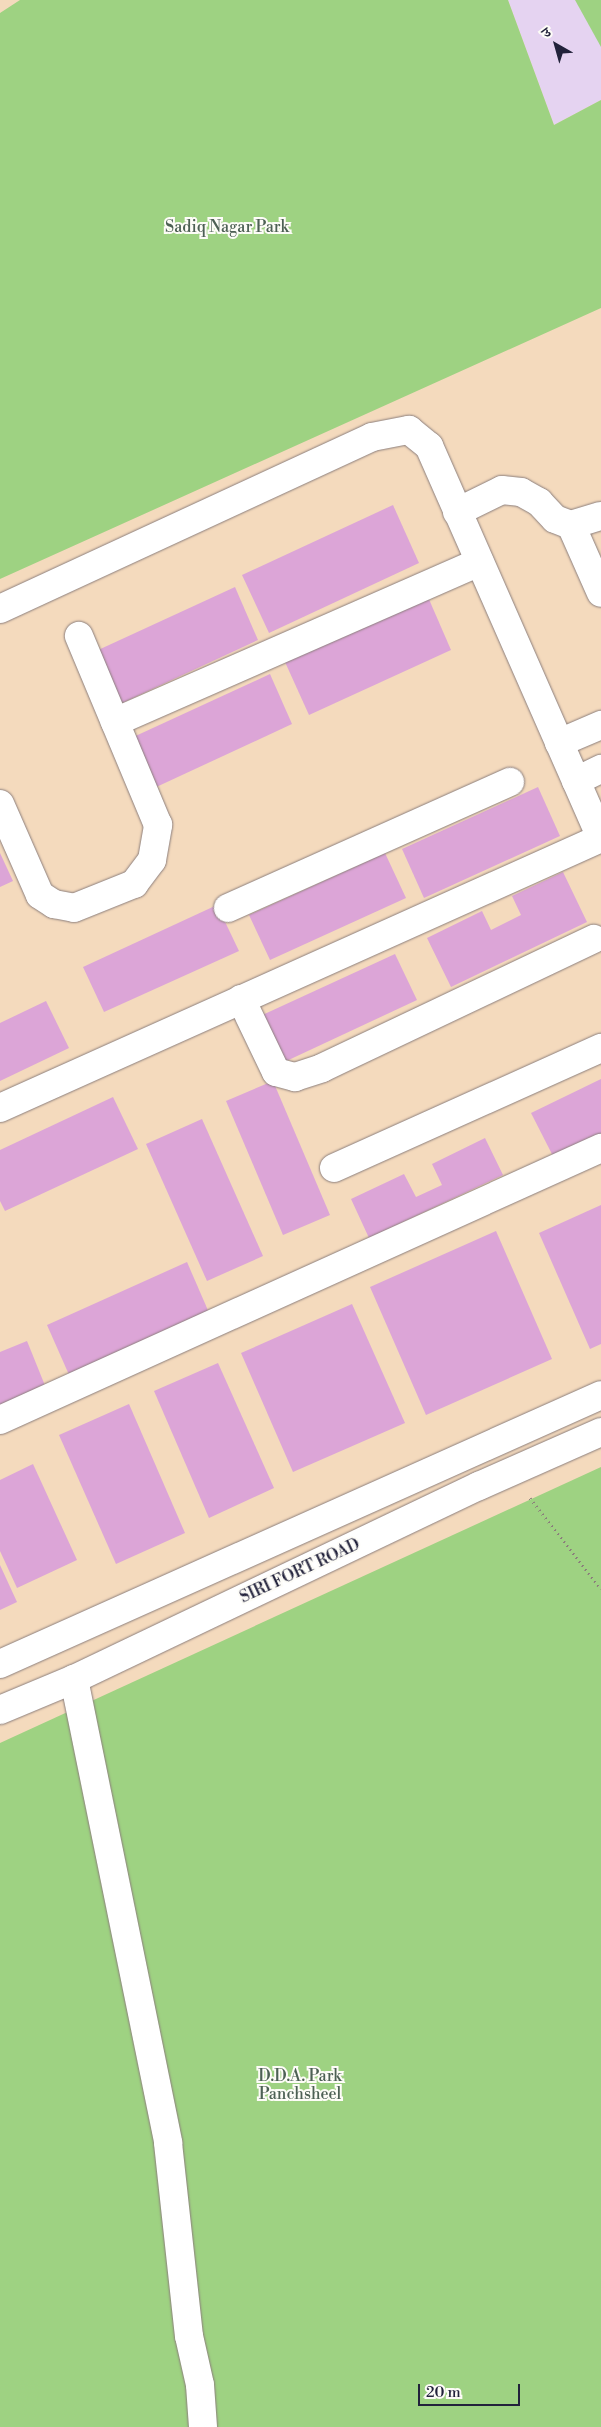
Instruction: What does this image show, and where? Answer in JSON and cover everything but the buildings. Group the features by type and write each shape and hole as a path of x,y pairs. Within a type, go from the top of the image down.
{"street":[{"path":"0,609 372,437 409,430 429,446 601,838 0,1108"},
{"path":"457,512 502,490 520,492 539,502 555,519 571,525 601,516"},
{"path":"571,525 601,593"},
{"path":"115,722 479,562"},
{"path":"0,804 40,896 54,904 74,908 134,884 152,860 158,825 80,636"},
{"path":"559,743 601,725"},
{"path":"576,781 601,769"},
{"path":"228,908 510,782"},
{"path":"241,999 276,1072 295,1077 322,1068 594,939"},
{"path":"334,1168 601,1048"},
{"path":"0,1420 601,1148"},
{"path":"0,1664 601,1395"},
{"name":"SIRI FORT ROAD","path":"0,1710 74,1679 479,1486 601,1432"},
{"path":"74,1679 168,2143 189,2336 200,2385 203,2427"}],"path":[{"path":"532,1498 601,1589"}],"shaded area":[{"path":"508,0 601,0 601,100 554,125"}],"green space":[{"name":"Sadiq Nagar Park","path":"20,0 508,0 554,125 601,100 601,308 0,579 0,13"},
{"path":"575,0 601,0 601,47"},
{"name":"D.D.A. Park Panchsheel","path":"601,1467 601,2427 0,2427 0,1743"}]}
